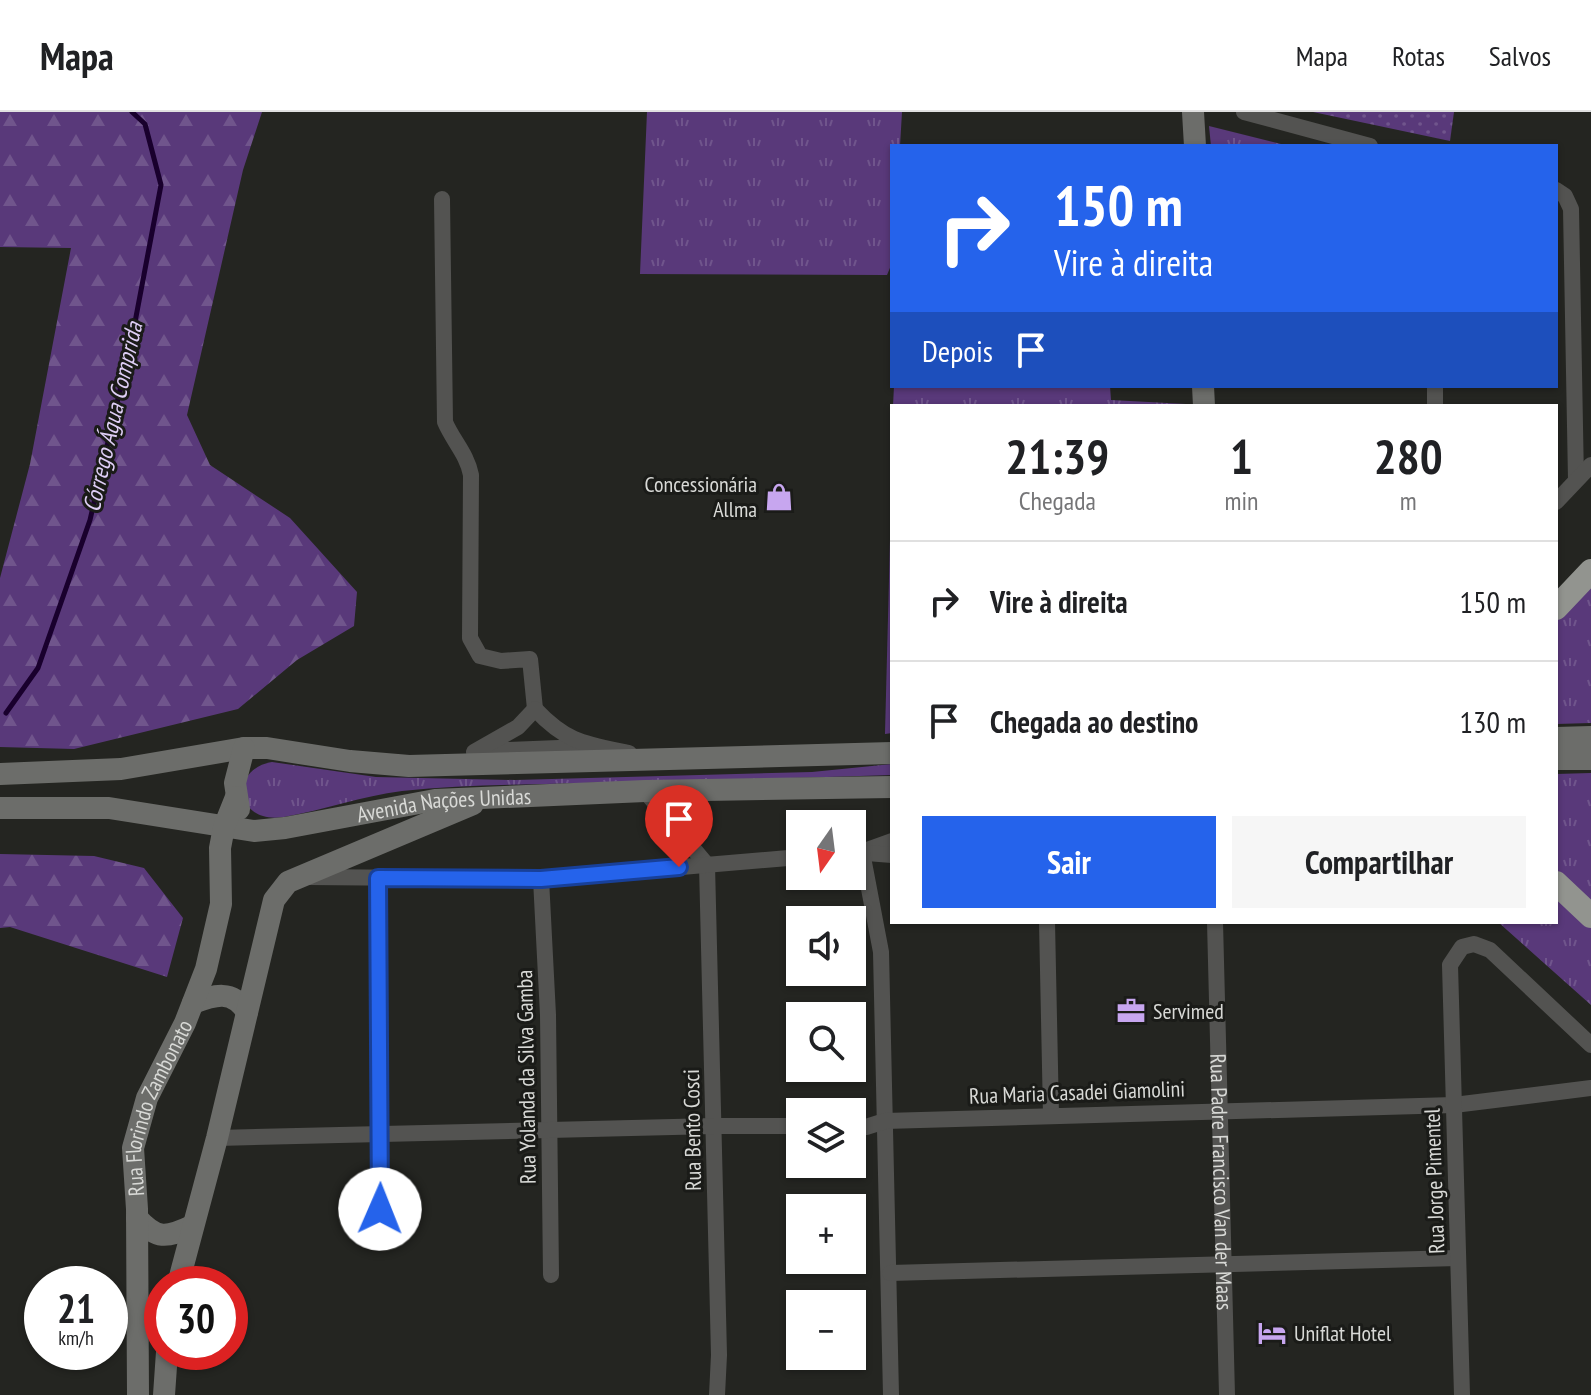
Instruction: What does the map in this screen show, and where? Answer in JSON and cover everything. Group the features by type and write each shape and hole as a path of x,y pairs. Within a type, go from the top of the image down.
{"highway":[{"path":"1558,606 1591,571"},
{"path":"1558,885 1591,916"}],"main road":[{"path":"1193,112 1195,144"},
{"path":"1558,738 1591,737"},
{"name":"Avenida Nações Unidas","path":"0,774 121,769 244,748 267,748 350,761 409,766 890,753"},
{"name":"Rua Florindo Zambonato","path":"138,1395 137,1218 133,1148 140,1116 206,969 221,904 220,848 224,827 236,797 235,783 244,748"},
{"path":"1558,759 1591,759"},
{"name":"Avenida Nações Unidas","path":"0,808 109,808 254,831 285,828 409,803 489,797 890,787"},
{"path":"236,797 241,816 254,831"},
{"path":"182,1266 217,1138 274,900 288,882 489,797"},
{"path":"195,823 218,871 221,904"},
{"path":"193,1003 217,994 239,1001 247,1012"},
{"path":"137,1218 149,1231 160,1236 175,1234 192,1226"},
{"path":"164,1395 166,1370"}],"street":[{"path":"1244,112 1363,144"},
{"path":"1560,193 1571,209 1576,480"},
{"path":"442,199 445,422 467,457 471,475 470,638 480,656 501,661 530,659 535,709 556,731 594,746 666,760"},
{"path":"1558,500 1591,465"},
{"path":"474,752 518,727 535,709"},
{"path":"409,766 474,752 594,746"},
{"path":"645,791 707,865"},
{"path":"866,849 890,842"},
{"path":"866,853 890,855"},
{"path":"303,877 541,879 786,858"},
{"name":"Rua Bento Cosci","path":"707,865 719,1355 717,1395"},
{"path":"378,878 380,1234"},
{"name":"Rua Yolanda da Silva Gamba","path":"541,879 548,1015 551,1275"},
{"path":"866,890 881,952 891,1395"},
{"path":"1047,924 1051,1115"},
{"name":"Rua Padre Francisco Van der Maas","path":"1215,924 1227,1395"},
{"name":"Rua Jorge Pimentel","path":"1462,1395 1450,965 1462,947 1474,944 1490,950 1591,1045"},
{"name":"Rua Maria Casadei Giamolini","path":"866,1127 885,1121 1454,1105 1591,1088"},
{"path":"217,1138 786,1126"},
{"path":"890,1273 1458,1258"}],"green space":[{"path":"0,112 262,112 243,170 187,415 210,465 290,518 357,592 354,626 297,660 238,709 74,749 0,747 0,578 30,464 71,248 0,247"},
{"path":"647,112 902,112 900,144 890,144 890,268 887,275 640,274"},
{"path":"1313,112 1454,112 1450,141"},
{"path":"1209,126 1281,144 1211,144"},
{"path":"894,388 1110,388 1111,400 1186,404 893,404"},
{"path":"890,540 890,733 885,734"},
{"path":"1591,585 1591,723 1558,724 1558,619"},
{"path":"272,762 376,777 515,780 812,772 890,764 890,775 447,787 387,793 299,814 268,817 255,813 247,805 244,795 244,785 249,775 258,767"},
{"path":"1591,773 1591,903 1558,872 1558,774"},
{"path":"0,854 94,856 144,868 183,918 167,977 10,927 0,928"},
{"path":"1558,896 1591,927 1591,1005 1500,924 1558,924"}],"waterway":[{"name":"Córrego Água Comprida","path":"6,713 38,668 90,520 132,338 161,185 145,124 132,112"}],"place":[{"name":"Concessionária Allma","path":"779,497"},
{"name":"Servimed","path":"1131,1011"},
{"name":"Uniflat Hotel","path":"1272,1333"}],"route":[{"path":"380,1209 378,878 541,879 679,867"}]}
